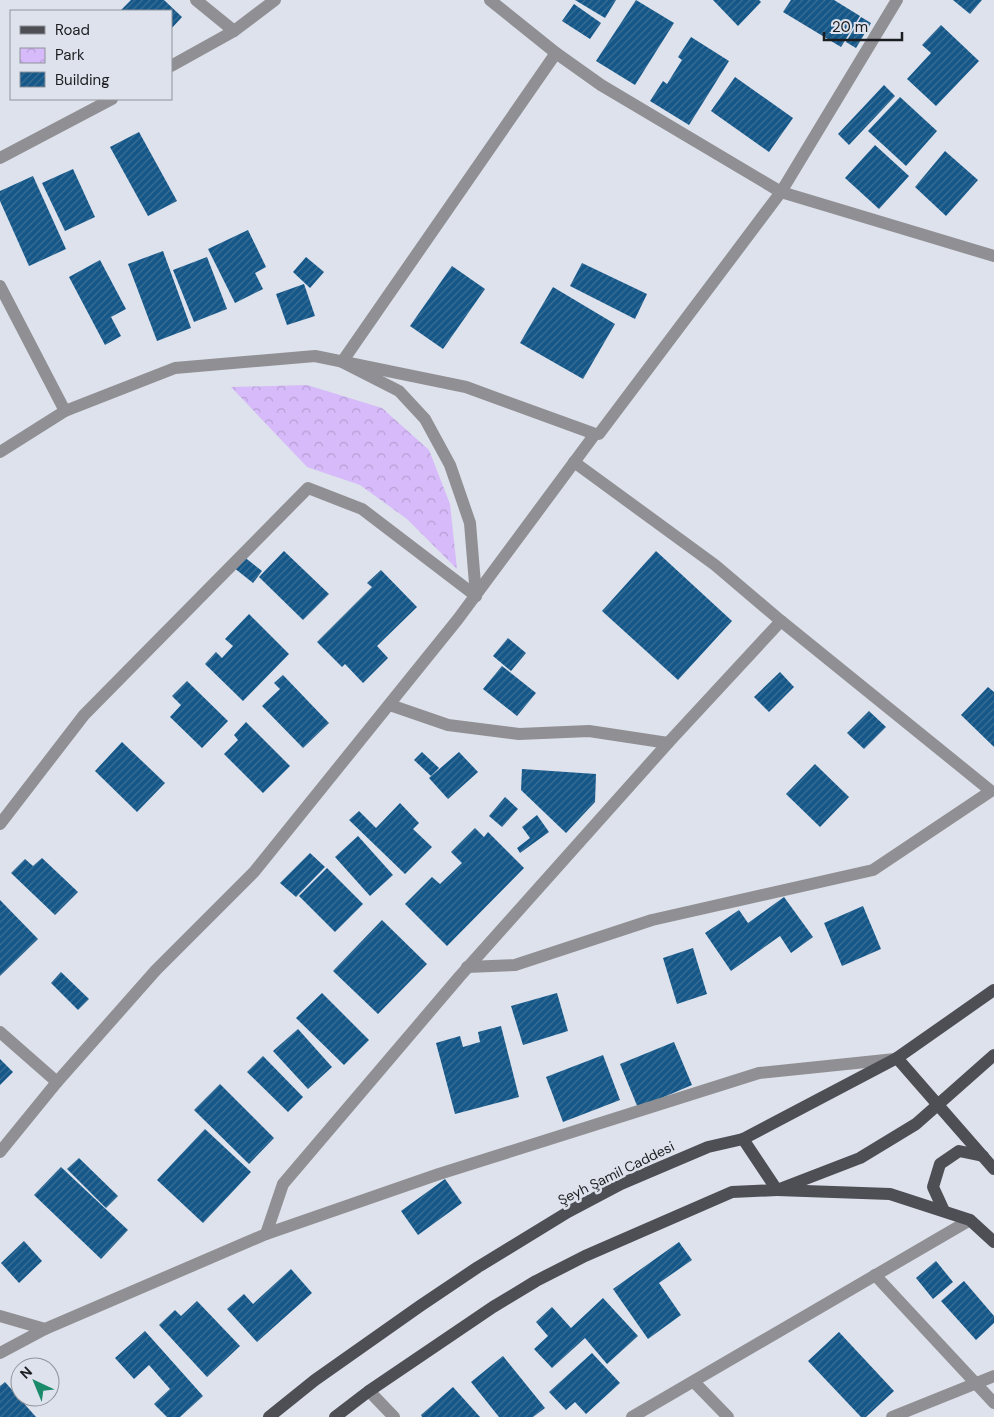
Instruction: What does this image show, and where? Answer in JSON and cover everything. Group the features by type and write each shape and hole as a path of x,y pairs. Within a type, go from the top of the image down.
{"main road":[{"name":"Şeyh Şamil Caddesi","path":"269,1417 315,1380 427,1301 568,1212 621,1184 708,1147 743,1139 897,1058 994,990"},
{"path":"777,1190 860,1158 916,1124 994,1054"},
{"path":"897,1058 994,1169"},
{"path":"743,1139 777,1190"},
{"path":"944,1211 933,1187 940,1164 959,1152 983,1156"},
{"path":"335,1417 369,1391 493,1307 576,1260 732,1192 777,1190 890,1194 970,1220 994,1242"}],"street":[{"path":"196,0 234,31"},
{"path":"172,65 234,31 275,0"},
{"path":"490,0 556,53 600,84 781,192 994,256"},
{"path":"0,1152 57,1082 156,970 254,872 476,596 595,434 599,434 781,192 897,0"},
{"path":"342,362 556,53"},
{"path":"0,158 110,100"},
{"path":"0,286 65,411"},
{"path":"0,452 65,411 175,368 315,356 466,387 595,434"},
{"path":"342,362 399,390 424,419 450,465 470,523 476,596"},
{"path":"467,967 514,965 652,920 872,870 991,791 781,621 715,565 574,462"},
{"path":"0,824 84,715 308,488 362,509 476,596"},
{"path":"266,1234 283,1184 467,967 668,743 781,621"},
{"path":"390,704 448,725 518,734 589,731 668,743"},
{"path":"0,1032 57,1082"},
{"path":"0,1353 45,1330 266,1234 439,1174 759,1073 897,1058"},
{"path":"632,1417 970,1220"},
{"path":"875,1275 994,1402"},
{"path":"0,1316 45,1330"},
{"path":"892,1417 994,1376"},
{"path":"694,1382 728,1417"},
{"path":"369,1391 394,1417"}],"green space":[{"path":"307,385 382,408 429,450 450,504 457,569 407,519 360,485 307,467 231,387"}],"building":[{"path":"131,0 164,0 182,17 172,28 172,10 121,10"},
{"path":"575,0 616,0 605,18"},
{"path":"636,0 674,23 635,85 596,61"},
{"path":"713,0 759,0 761,2 738,26"},
{"path":"791,0 834,0 860,16 841,47 783,12"},
{"path":"953,0 982,0 970,14"},
{"path":"574,4 601,23 590,39 562,21"},
{"path":"861,17 871,23 856,48 846,42"},
{"path":"941,25 979,61 936,106 907,79 931,53 922,45"},
{"path":"691,37 729,61 689,125 650,101 663,81 667,84 682,60 678,57"},
{"path":"735,77 793,118 769,152 711,111"},
{"path":"884,85 895,96 849,145 838,134"},
{"path":"900,97 937,131 906,166 868,131"},
{"path":"139,132 177,201 148,216 110,147"},
{"path":"875,145 909,176 879,209 845,178"},
{"path":"945,151 978,180 946,216 915,187"},
{"path":"73,169 95,217 65,231 42,183"},
{"path":"33,176 66,249 29,266 0,201 0,191"},
{"path":"248,230 266,267 255,273 263,289 235,303 208,249"},
{"path":"163,251 191,328 157,341 128,264"},
{"path":"207,257 227,309 194,322 173,270"},
{"path":"306,257 324,272 310,288 293,272"},
{"path":"100,260 126,309 111,317 121,336 105,345 69,277"},
{"path":"582,263 647,294 635,319 570,286"},
{"path":"452,266 485,289 443,349 410,326"},
{"path":"304,284 315,316 287,325 276,294"},
{"path":"553,287 615,324 583,379 520,343"},
{"path":"284,551 329,594 303,620 259,577"},
{"path":"656,551 732,621 678,680 602,611"},
{"path":"243,556 262,571 253,583 233,567"},
{"path":"381,570 417,607 377,646 388,658 363,683 345,664 342,667 317,642 372,587 367,583"},
{"path":"249,614 289,654 243,701 205,664 216,652 222,658 233,646 225,639"},
{"path":"508,638 526,653 511,671 493,656"},
{"path":"502,666 536,693 517,716 483,689"},
{"path":"780,672 794,687 769,712 754,697"},
{"path":"283,675 329,723 303,748 262,706 280,689 274,683"},
{"path":"187,681 228,721 202,748 170,717 181,705 172,696"},
{"path":"988,687 994,692 994,747 961,715"},
{"path":"869,711 886,727 864,749 847,733"},
{"path":"246,722 290,766 263,793 224,754 238,740 234,735"},
{"path":"122,742 165,783 137,812 95,771"},
{"path":"422,752 439,768 431,776 414,760"},
{"path":"459,752 478,772 448,799 429,778"},
{"path":"815,764 849,797 820,827 786,794"},
{"path":"522,769 596,774 595,802 566,833 521,790"},
{"path":"505,797 518,809 502,827 489,816"},
{"path":"400,803 419,823 413,829 432,847 405,874 349,820 359,811 376,828"},
{"path":"537,815 549,832 520,853 517,848 530,838 522,827"},
{"path":"475,828 484,837 488,832 524,868 447,946 405,904 432,877 440,884 462,863 451,852"},
{"path":"358,836 393,875 370,896 335,857"},
{"path":"310,853 325,867 296,897 280,883"},
{"path":"42,858 78,892 55,915 11,873 25,859 33,866"},
{"path":"327,868 363,904 335,932 299,896"},
{"path":"784,897 813,937 791,953 780,936 731,971 705,933 739,910 748,923"},
{"path":"0,900 38,939 0,976"},
{"path":"863,906 881,949 842,966 824,923"},
{"path":"382,920 427,964 378,1014 333,971"},
{"path":"693,948 707,994 677,1004 663,958"},
{"path":"61,972 89,999 78,1010 51,983"},
{"path":"322,993 369,1040 344,1065 296,1018"},
{"path":"557,993 568,1031 523,1045 511,1006"},
{"path":"501,1026 519,1097 455,1114 436,1043 460,1036 463,1047 480,1042 478,1032"},
{"path":"298,1029 332,1067 308,1089 273,1051"},
{"path":"674,1042 692,1085 638,1108 620,1064"},
{"path":"603,1055 620,1100 563,1122 546,1077"},
{"path":"263,1056 303,1097 288,1112 247,1072"},
{"path":"0,1059 13,1072 0,1085"},
{"path":"220,1084 274,1138 249,1164 194,1110"},
{"path":"205,1129 251,1172 203,1223 157,1180"},
{"path":"79,1158 118,1196 106,1208 67,1169"},
{"path":"61,1167 128,1230 101,1259 34,1195"},
{"path":"445,1179 462,1203 418,1235 401,1211"},
{"path":"24,1241 42,1261 19,1283 1,1263"},
{"path":"679,1242 692,1260 659,1283 681,1315 648,1339 613,1289"},
{"path":"936,1261 953,1282 933,1299 916,1278"},
{"path":"291,1269 312,1293 257,1342 227,1309 244,1294 253,1304"},
{"path":"964,1281 994,1316 994,1323 976,1340 941,1301"},
{"path":"603,1298 638,1336 607,1364 585,1338 552,1368 534,1349 548,1336 536,1322 552,1307 571,1328"},
{"path":"197,1301 240,1346 207,1377 159,1325 175,1310 181,1316"},
{"path":"145,1331 203,1396 180,1417 167,1417 154,1404 170,1389 149,1365 134,1379 115,1358"},
{"path":"839,1332 894,1391 866,1417 861,1417 808,1361"},
{"path":"592,1353 620,1383 586,1414 575,1402 566,1410 549,1392"},
{"path":"503,1356 545,1408 533,1417 499,1417 471,1382"},
{"path":"5,1382 10,1388 10,1407 27,1407 36,1417 0,1417 0,1386"},
{"path":"453,1387 480,1417 422,1417 421,1415"}]}
